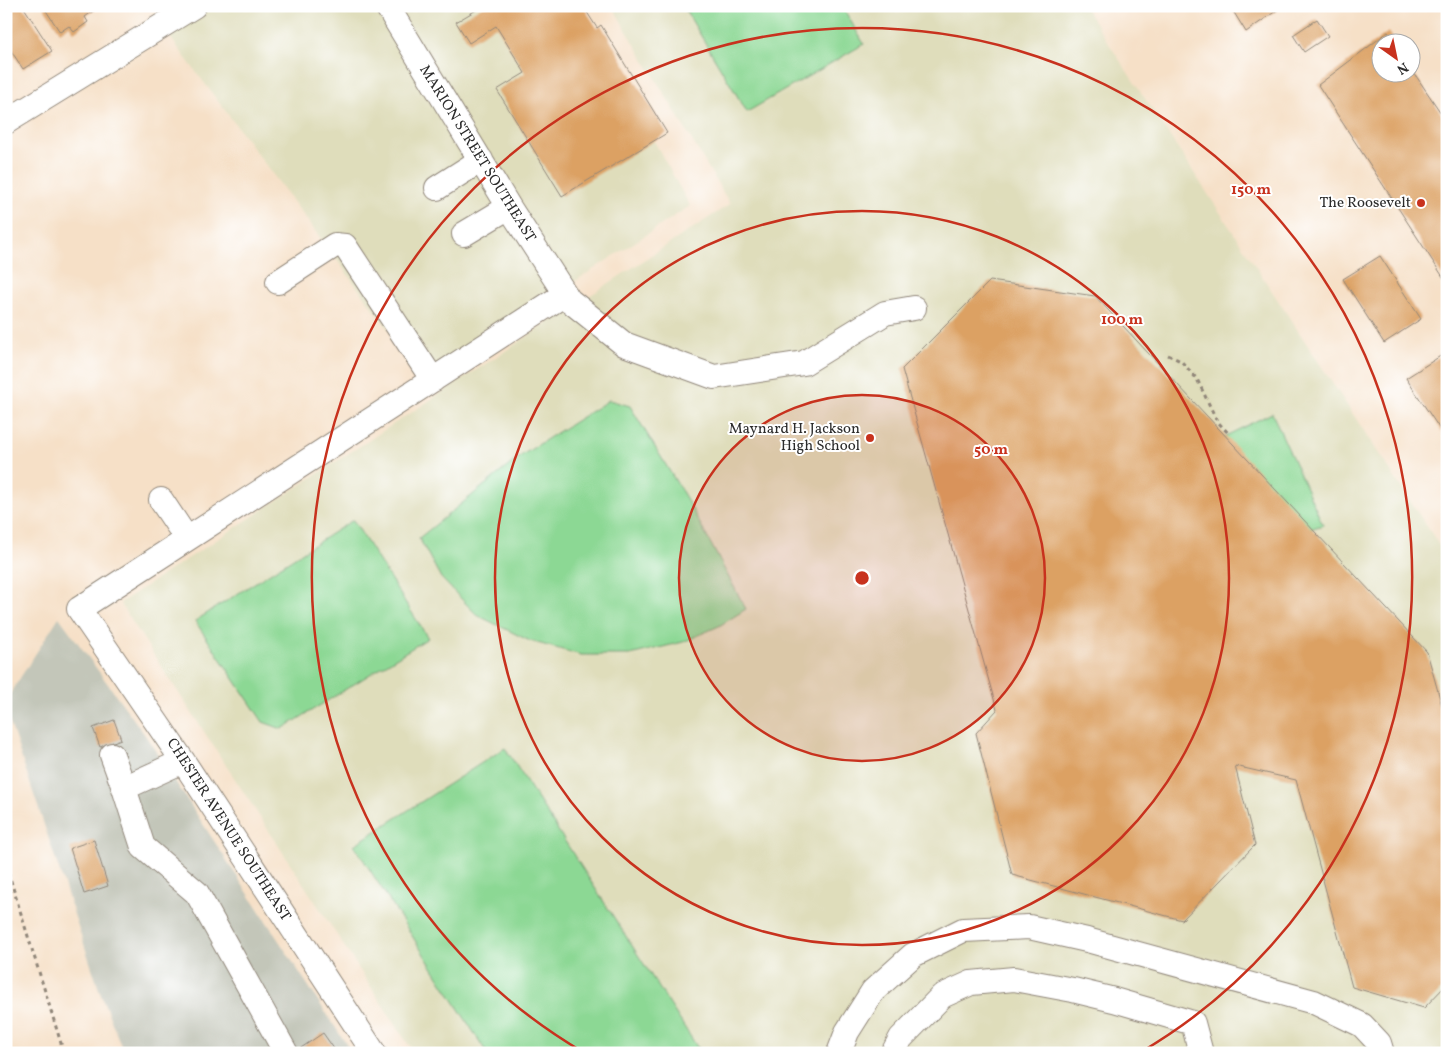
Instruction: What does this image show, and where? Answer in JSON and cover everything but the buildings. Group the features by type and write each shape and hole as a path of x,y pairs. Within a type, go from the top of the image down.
{"street":[{"path":"6,122 194,6"},
{"name":"MARION STREET SOUTHEAST","path":"387,6 508,207 567,297 624,344 714,377 804,363 885,313 914,308"},
{"path":"437,188 481,160"},
{"path":"464,234 508,207"},
{"path":"278,282 335,245 345,246 433,380"},
{"path":"162,500 187,538 433,380 567,297"},
{"name":"CHESTER AVENUE SOUTHEAST","path":"187,538 79,609 183,762 374,1053"},
{"path":"112,755 144,848 197,892 286,1053"},
{"path":"124,788 183,762"},
{"path":"839,1053 847,1032 873,991 913,955 963,930 1029,927 1087,940 1314,1002 1362,1025 1379,1043 1382,1053"},
{"path":"893,1053 900,1038 942,996 971,983 1014,979 1073,990 1193,1022 1201,1053"}],"path":[{"path":"1168,355 1181,361 1197,379 1217,421 1229,434"},
{"path":"6,865 64,1053"}],"shaded area":[{"path":"195,6 579,6 690,206 426,379 161,25"},
{"name":"Maynard H. Jackson High School","path":"612,6 1084,6 1447,557 1447,1053 414,1053 120,603 730,204"},
{"path":"59,617 145,735 352,1053 124,1053 101,995 6,711 6,700"}],"green space":[{"path":"683,6 842,6 864,44 747,112"},
{"path":"609,400 630,406 686,498 746,609 719,626 683,642 630,655 581,655 530,641 477,615 441,578 419,538 522,455"},
{"path":"1272,413 1323,525 1228,554 1183,457"},
{"path":"353,520 428,638 282,729 263,722 195,621"},
{"path":"505,748 701,1053 487,1053 354,845"}],"place":[{"name":"The Roosevelt","path":"1421,203"},
{"name":"Maynard H. Jackson High School","path":"870,438"}]}
